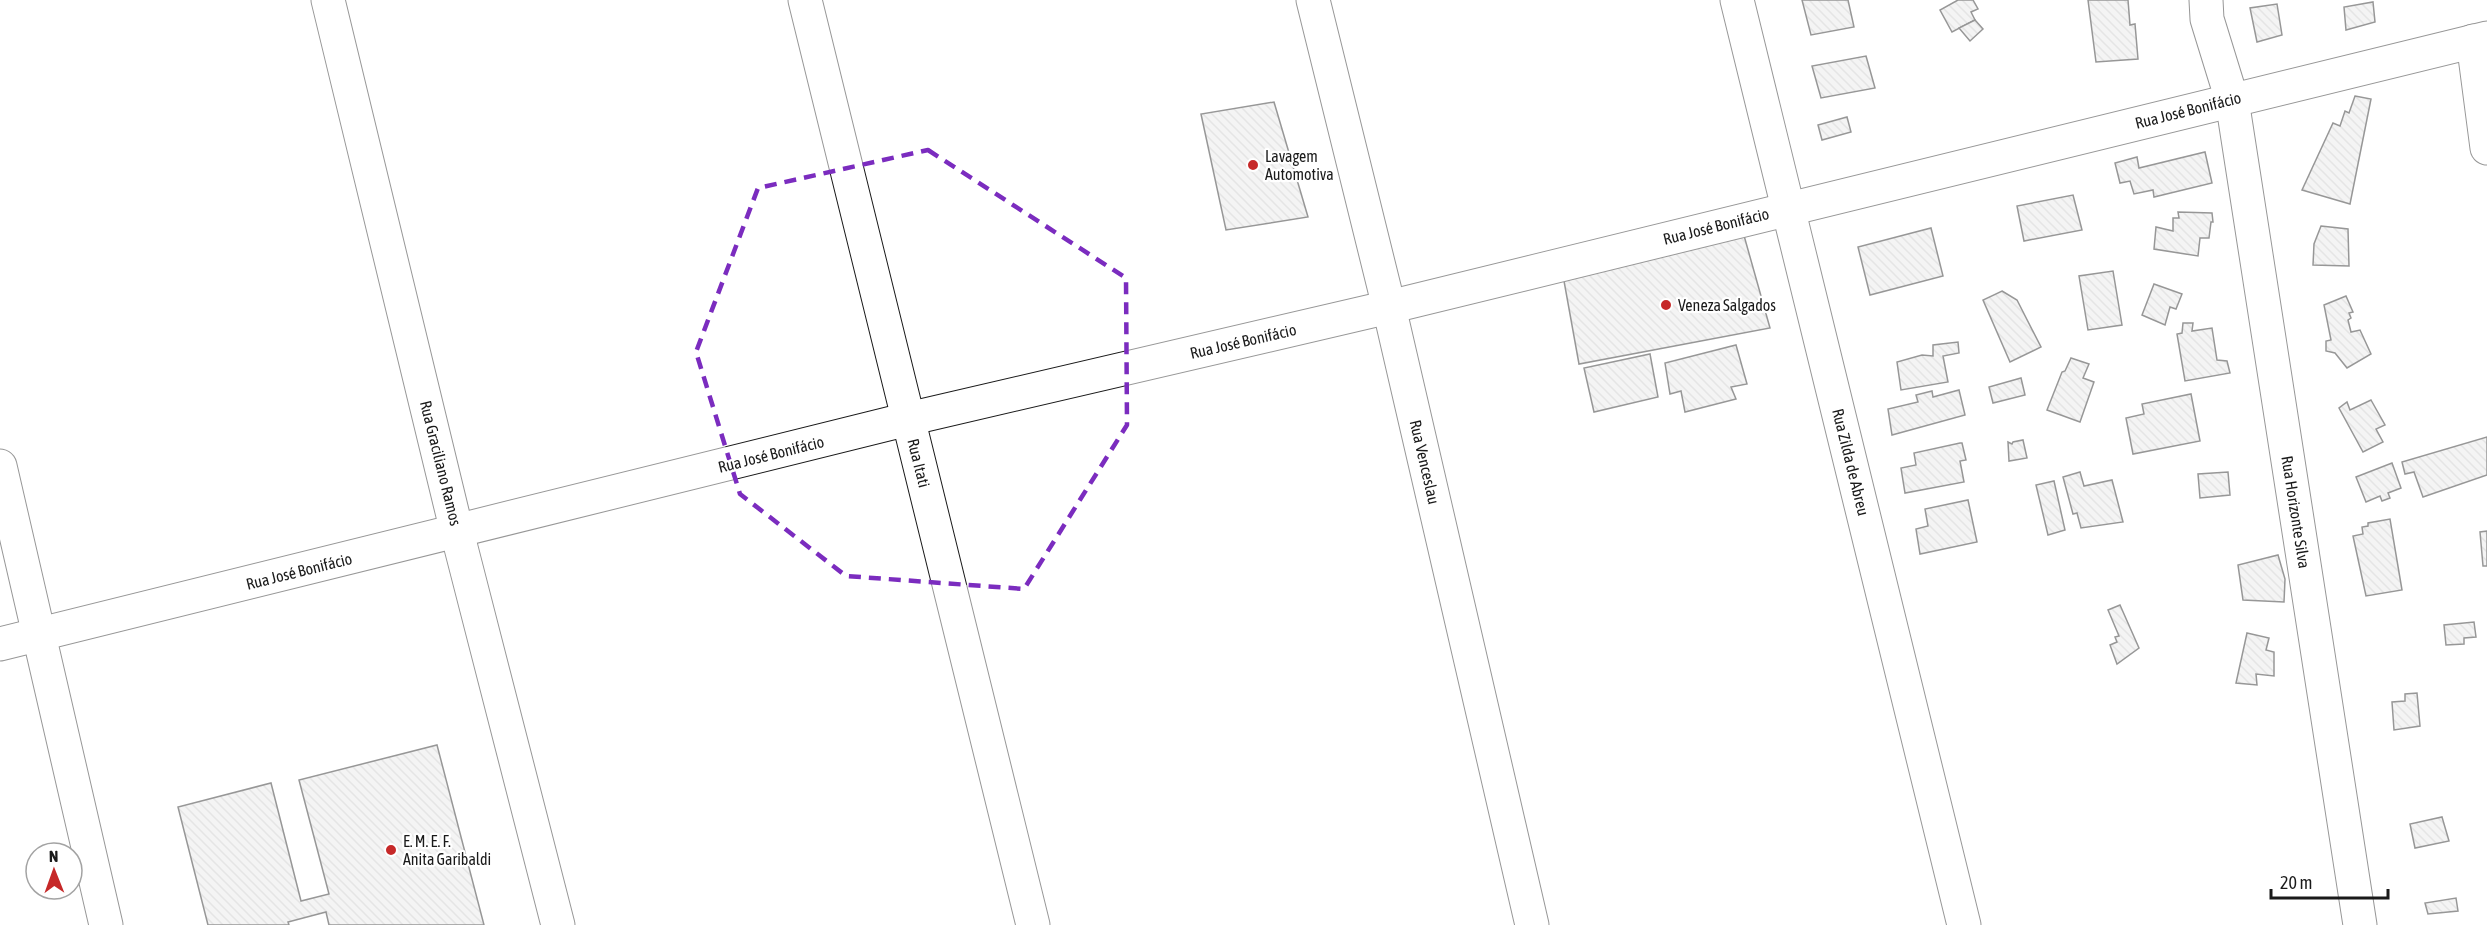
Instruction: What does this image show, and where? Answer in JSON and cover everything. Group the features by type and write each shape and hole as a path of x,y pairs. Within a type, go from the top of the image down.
{"street":[{"name":"Rua Graciliano Ramos","path":"328,0 457,532 558,925"},
{"name":"Rua Itati","path":"805,0 1033,925"},
{"name":"Rua Venceslau","path":"1313,0 1389,307 1532,925"},
{"name":"Rua Zilda de Abreu","path":"1737,0 1964,925"},
{"name":"Rua Horizonte Silva","path":"2206,0 2207,19 2232,100 2360,925"},
{"name":"Rua José Bonifácio","path":"0,644 908,419 1389,307 1789,207 2480,40"},
{"path":"2480,40 2487,148"},
{"path":"0,466 106,925"}],"highlighted area":[{"path":"928,150 1126,278 1127,425 1024,589 846,576 740,494 696,352 758,188"}],"building":[{"path":"1802,0 1848,0 1854,27 1811,35"},
{"path":"1958,0 1973,0 1978,9 1971,12 1975,20 1952,32 1940,10"},
{"path":"2088,0 2128,0 2130,25 2135,24 2138,59 2096,62"},
{"path":"2373,2 2375,22 2346,30 2344,7"},
{"path":"2277,4 2282,35 2257,42 2250,8"},
{"path":"1975,20 1983,29 1970,41 1959,28"},
{"path":"1866,56 1875,88 1821,98 1812,66"},
{"path":"2355,96 2371,99 2350,204 2302,190 2333,123 2340,126 2345,111 2349,113"},
{"name":"Lavagem Automotiva","path":"1274,102 1308,217 1226,230 1201,114"},
{"path":"1847,117 1851,132 1822,140 1818,125"},
{"path":"2205,152 2212,183 2154,197 2153,190 2134,194 2130,181 2120,183 2115,163 2137,157 2139,168"},
{"path":"2073,195 2082,230 2024,241 2017,206"},
{"path":"2178,212 2212,213 2213,222 2211,222 2209,238 2200,238 2198,256 2154,249 2156,227 2173,231 2173,218 2179,218"},
{"path":"2321,226 2348,229 2349,266 2313,265 2314,244"},
{"path":"1931,228 1943,276 1870,295 1858,247"},
{"name":"Veneza Salgados","path":"1743,232 1770,328 1579,364 1564,281"},
{"path":"2113,271 2122,325 2088,330 2079,276"},
{"path":"2154,284 2182,294 2176,309 2170,307 2165,325 2142,315"},
{"path":"2002,291 2017,300 2041,347 2010,362 1983,300"},
{"path":"2346,296 2353,312 2349,313 2351,318 2348,320 2351,332 2360,330 2371,354 2347,368 2335,353 2326,351 2326,341 2331,340 2324,305"},
{"path":"2183,323 2193,323 2192,331 2212,328 2217,360 2227,361 2230,373 2185,381 2177,334 2182,333"},
{"path":"1958,342 1959,353 1943,356 1948,382 1901,390 1897,362 1922,355 1933,356 1933,345"},
{"path":"1736,345 1747,384 1731,387 1736,399 1685,412 1681,391 1670,394 1665,363"},
{"path":"1650,354 1658,397 1594,412 1584,368"},
{"path":"2071,358 2089,364 2083,378 2094,382 2080,422 2047,410 2062,372 2065,371"},
{"path":"2021,378 2025,395 1993,403 1989,387"},
{"path":"1959,390 1965,415 1892,435 1888,409 1918,402 1916,395 1932,391 1933,397"},
{"path":"2191,394 2200,441 2133,454 2126,418 2144,414 2142,404"},
{"path":"2371,400 2385,425 2376,429 2383,442 2363,452 2339,408 2347,402 2350,410"},
{"path":"2487,437 2487,475 2423,497 2414,472 2405,474 2402,462"},
{"path":"2023,440 2027,458 2009,461 2008,442 2012,444"},
{"path":"1962,443 1966,460 1960,461 1964,482 1905,493 1901,468 1916,465 1914,453"},
{"path":"2392,463 2401,488 2388,493 2390,498 2382,501 2380,496 2366,502 2356,477"},
{"path":"2080,472 2084,486 2112,480 2123,522 2081,528 2077,513 2073,514 2063,477"},
{"path":"2228,472 2230,495 2200,498 2198,474"},
{"path":"2054,481 2065,530 2048,535 2036,485"},
{"path":"1968,500 1977,542 1920,554 1916,529 1928,526 1925,509"},
{"path":"2390,519 2402,590 2366,596 2353,536 2363,534 2362,527 2368,526 2368,523"},
{"path":"2487,531 2487,566 2483,566 2480,532"},
{"path":"2278,555 2285,579 2284,602 2243,600 2238,565"},
{"path":"2120,605 2139,648 2117,664 2110,645 2117,642 2115,637 2119,636 2108,610"},
{"path":"2474,622 2476,637 2464,638 2464,644 2446,645 2444,625"},
{"path":"2247,633 2269,638 2266,650 2274,652 2274,676 2256,674 2257,685 2236,683"},
{"path":"2417,693 2420,726 2394,730 2392,702 2405,701 2405,694"},
{"name":"E. M. E. F. Anita Garibaldi","path":"437,745 484,925 329,925 326,912 288,922 289,925 208,925 178,807 271,783 301,901 329,894 299,780"},
{"path":"2442,817 2449,841 2415,848 2410,824"},
{"path":"2456,898 2458,911 2428,914 2425,903"}],"place":[{"name":"Lavagem Automotiva","path":"1253,165"},
{"name":"Veneza Salgados","path":"1666,305"},
{"name":"E. M. E. F. Anita Garibaldi","path":"391,850"}]}
